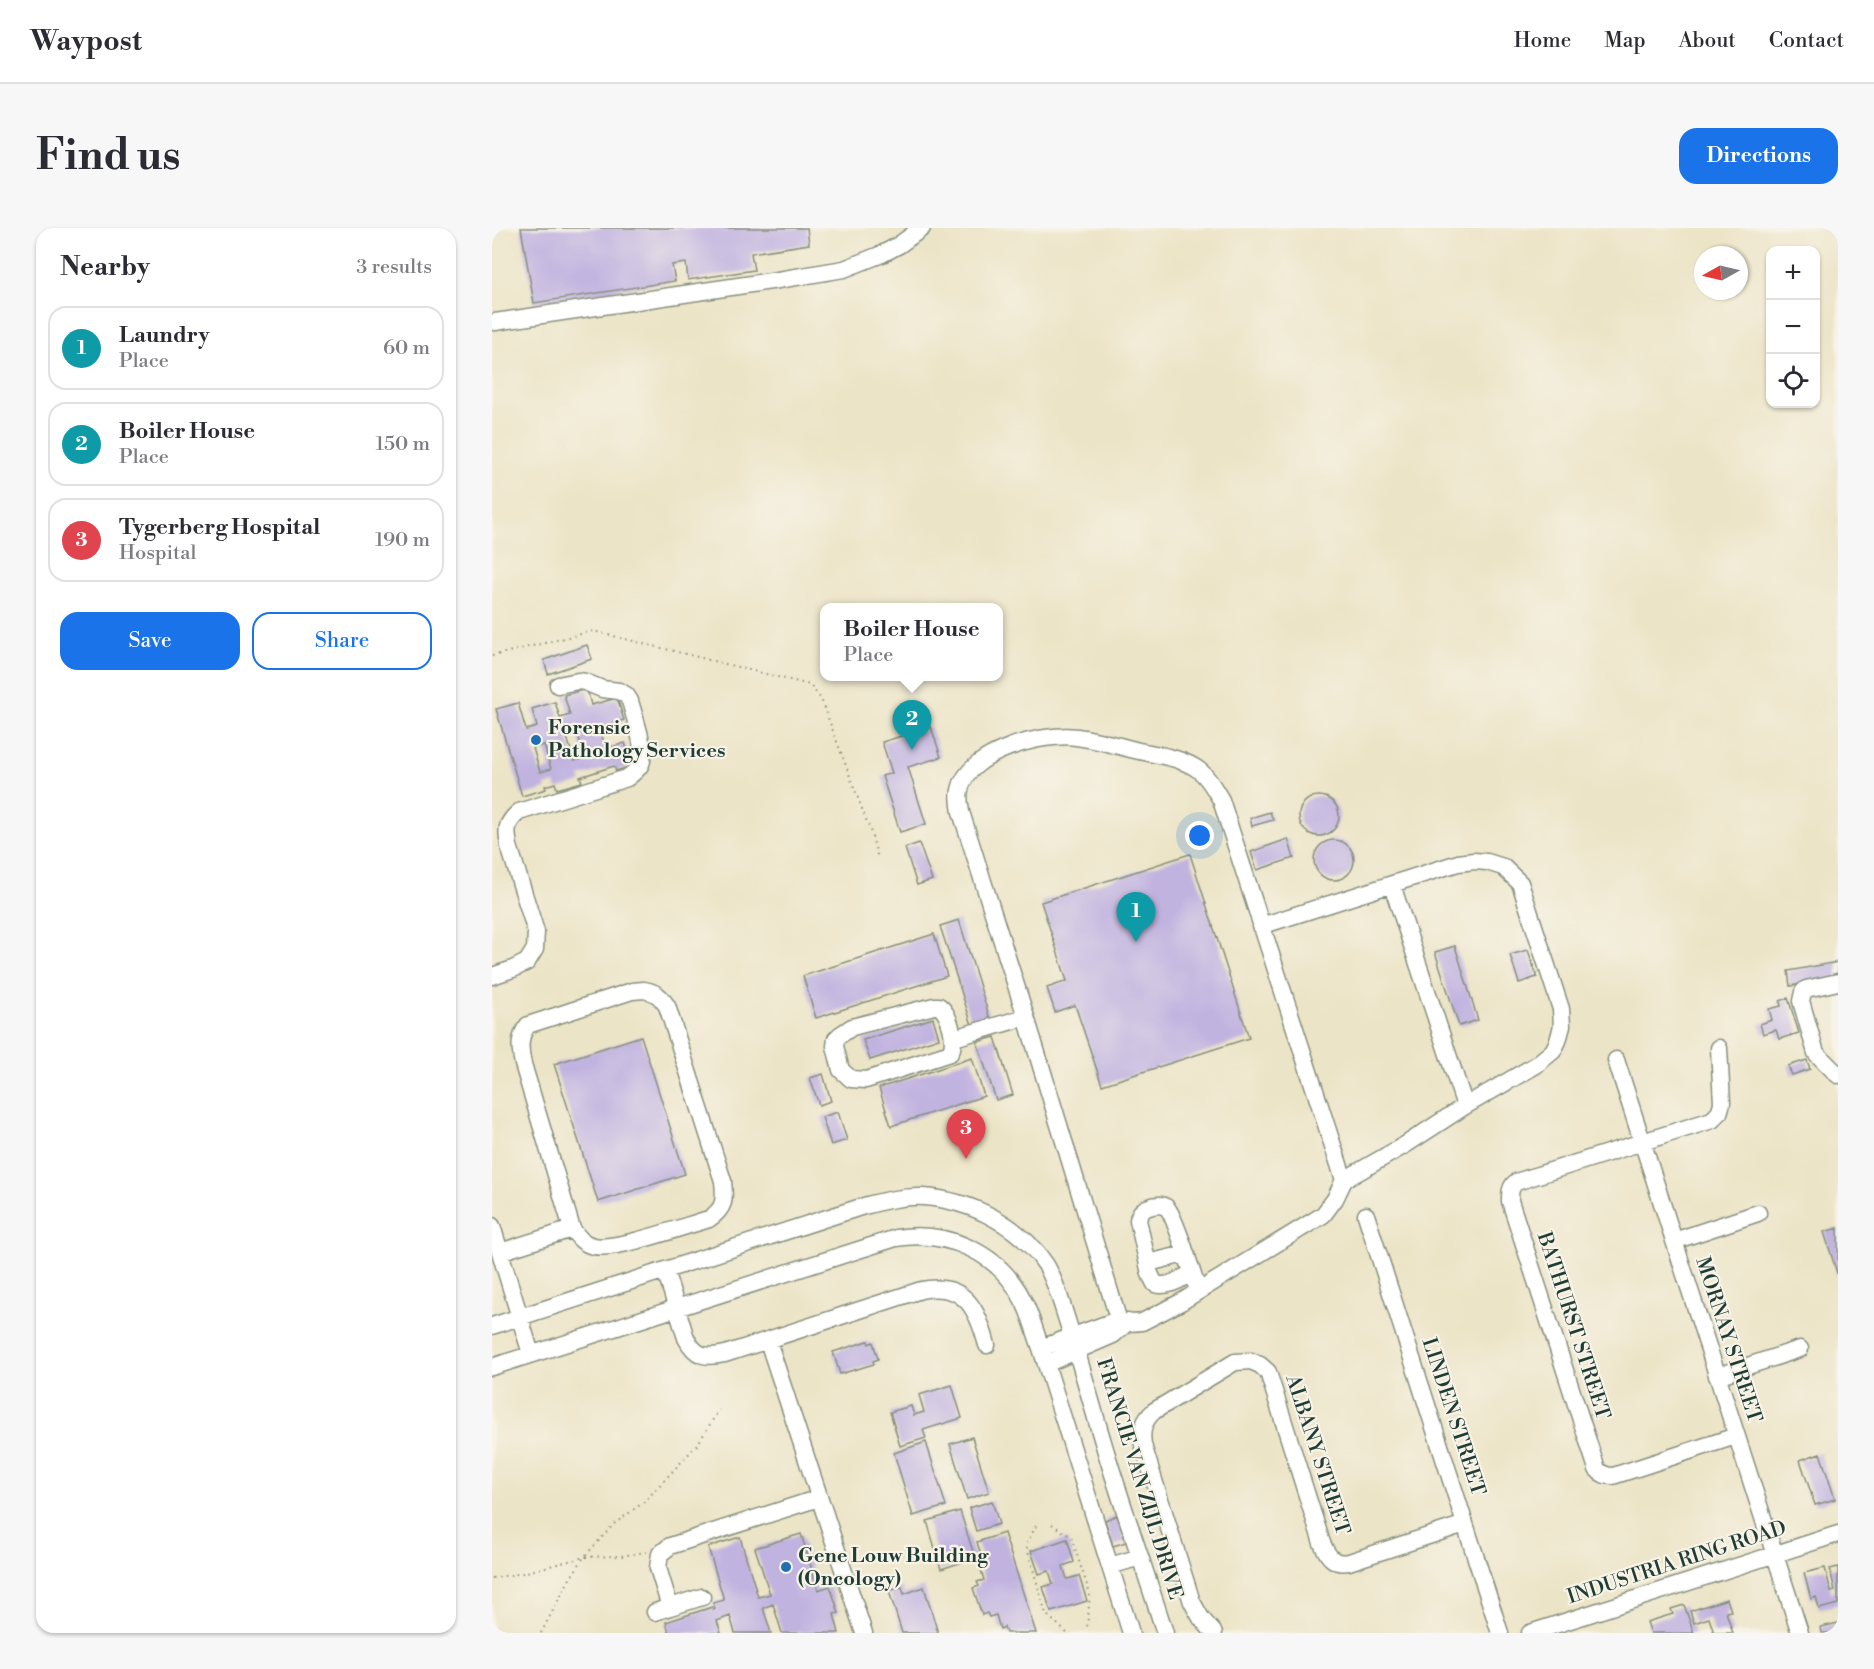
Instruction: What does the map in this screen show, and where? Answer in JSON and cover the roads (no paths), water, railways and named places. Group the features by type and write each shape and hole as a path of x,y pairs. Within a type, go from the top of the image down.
{"street":[{"path":"495,322 844,269 900,245 922,228"},
{"path":"492,976 527,962 535,949 536,932 506,832 510,819 519,812 627,778 636,771 641,763 643,753 630,700 626,695 585,682 558,685"},
{"path":"1123,1324 961,813 960,788 970,772 985,758 1001,750 1041,738 1076,737 1166,757 1199,770 1211,783 1221,800 1344,1180"},
{"path":"1046,1364 1075,1344 1123,1324 1137,1323 1147,1319 1198,1291 1323,1215 1335,1199 1344,1180 1536,1065 1552,1051 1558,1041 1562,1026 1562,1010 1522,888 1503,867 1487,862 1458,863 1261,926"},
{"path":"1392,885 1465,1106"},
{"path":"1838,982 1806,989 1801,1000 1816,1053 1838,1075"},
{"path":"632,991 653,992 661,996 667,1006 723,1181 723,1204 718,1213 709,1220 613,1246 591,1246 583,1242 572,1229 523,1064 520,1040 523,1031 528,1025 632,991"},
{"path":"934,1006 939,1006 945,1012 954,1038 952,1051 946,1055 866,1080 851,1080 846,1077 841,1070 835,1046 840,1035 852,1027 934,1006"},
{"path":"954,1038 1026,1017"},
{"path":"1642,1142 1712,1120 1719,1113 1722,1103 1719,1048"},
{"name":"MORNAY STREET","path":"1616,1060 1800,1633"},
{"name":"BATHURST STREET","path":"1642,1142 1516,1182 1510,1190 1510,1201 1600,1473 1613,1476 1736,1436"},
{"name":"FRANCIE VAN ZIJL DRIVE","path":"492,1326 864,1206 889,1200 921,1197 959,1203 991,1216 1018,1236 1038,1255 1052,1276 1165,1633"},
{"path":"1192,1273 1170,1284 1159,1286 1155,1284 1138,1220 1138,1215 1142,1210 1161,1205 1168,1209 1192,1273 1198,1291"},
{"path":"1674,1241 1758,1213"},
{"name":"LINDEN STREET","path":"1366,1215 1500,1633"},
{"path":"492,1226 531,1354"},
{"path":"500,1252 572,1229"},
{"path":"492,1367 896,1238 908,1236 948,1239 974,1250 1000,1269 1014,1285 1024,1302 1041,1348 1131,1633"},
{"path":"1148,1263 1185,1254"},
{"path":"665,1270 686,1338 691,1348 704,1356 725,1354 932,1288 945,1288 967,1299 980,1320 987,1345"},
{"path":"768,1341 864,1633"},
{"path":"1041,1348 1075,1344"},
{"path":"1717,1376 1800,1349"},
{"name":"ALBANY STREET","path":"1214,1633 1201,1618 1190,1594 1143,1445 1143,1427 1154,1411 1235,1362 1251,1361 1268,1372 1322,1543 1332,1560 1341,1563 1349,1562 1465,1524"},
{"path":"702,1597 663,1609 658,1568 660,1554 670,1546 819,1498"},
{"name":"INDUSTRIA RING ROAD","path":"1530,1633 1838,1534"},
{"path":"1110,1566 1140,1557"}],"place":[{"name":"Forensic Pathology Services","path":"536,740"},
{"name":"Boiler House","path":"912,750"},
{"name":"Laundry","path":"1136,942"},
{"name":"Tygerberg Hospital","path":"966,1159"},
{"name":"Gene Louw Building (Oncology)","path":"786,1567"}]}
